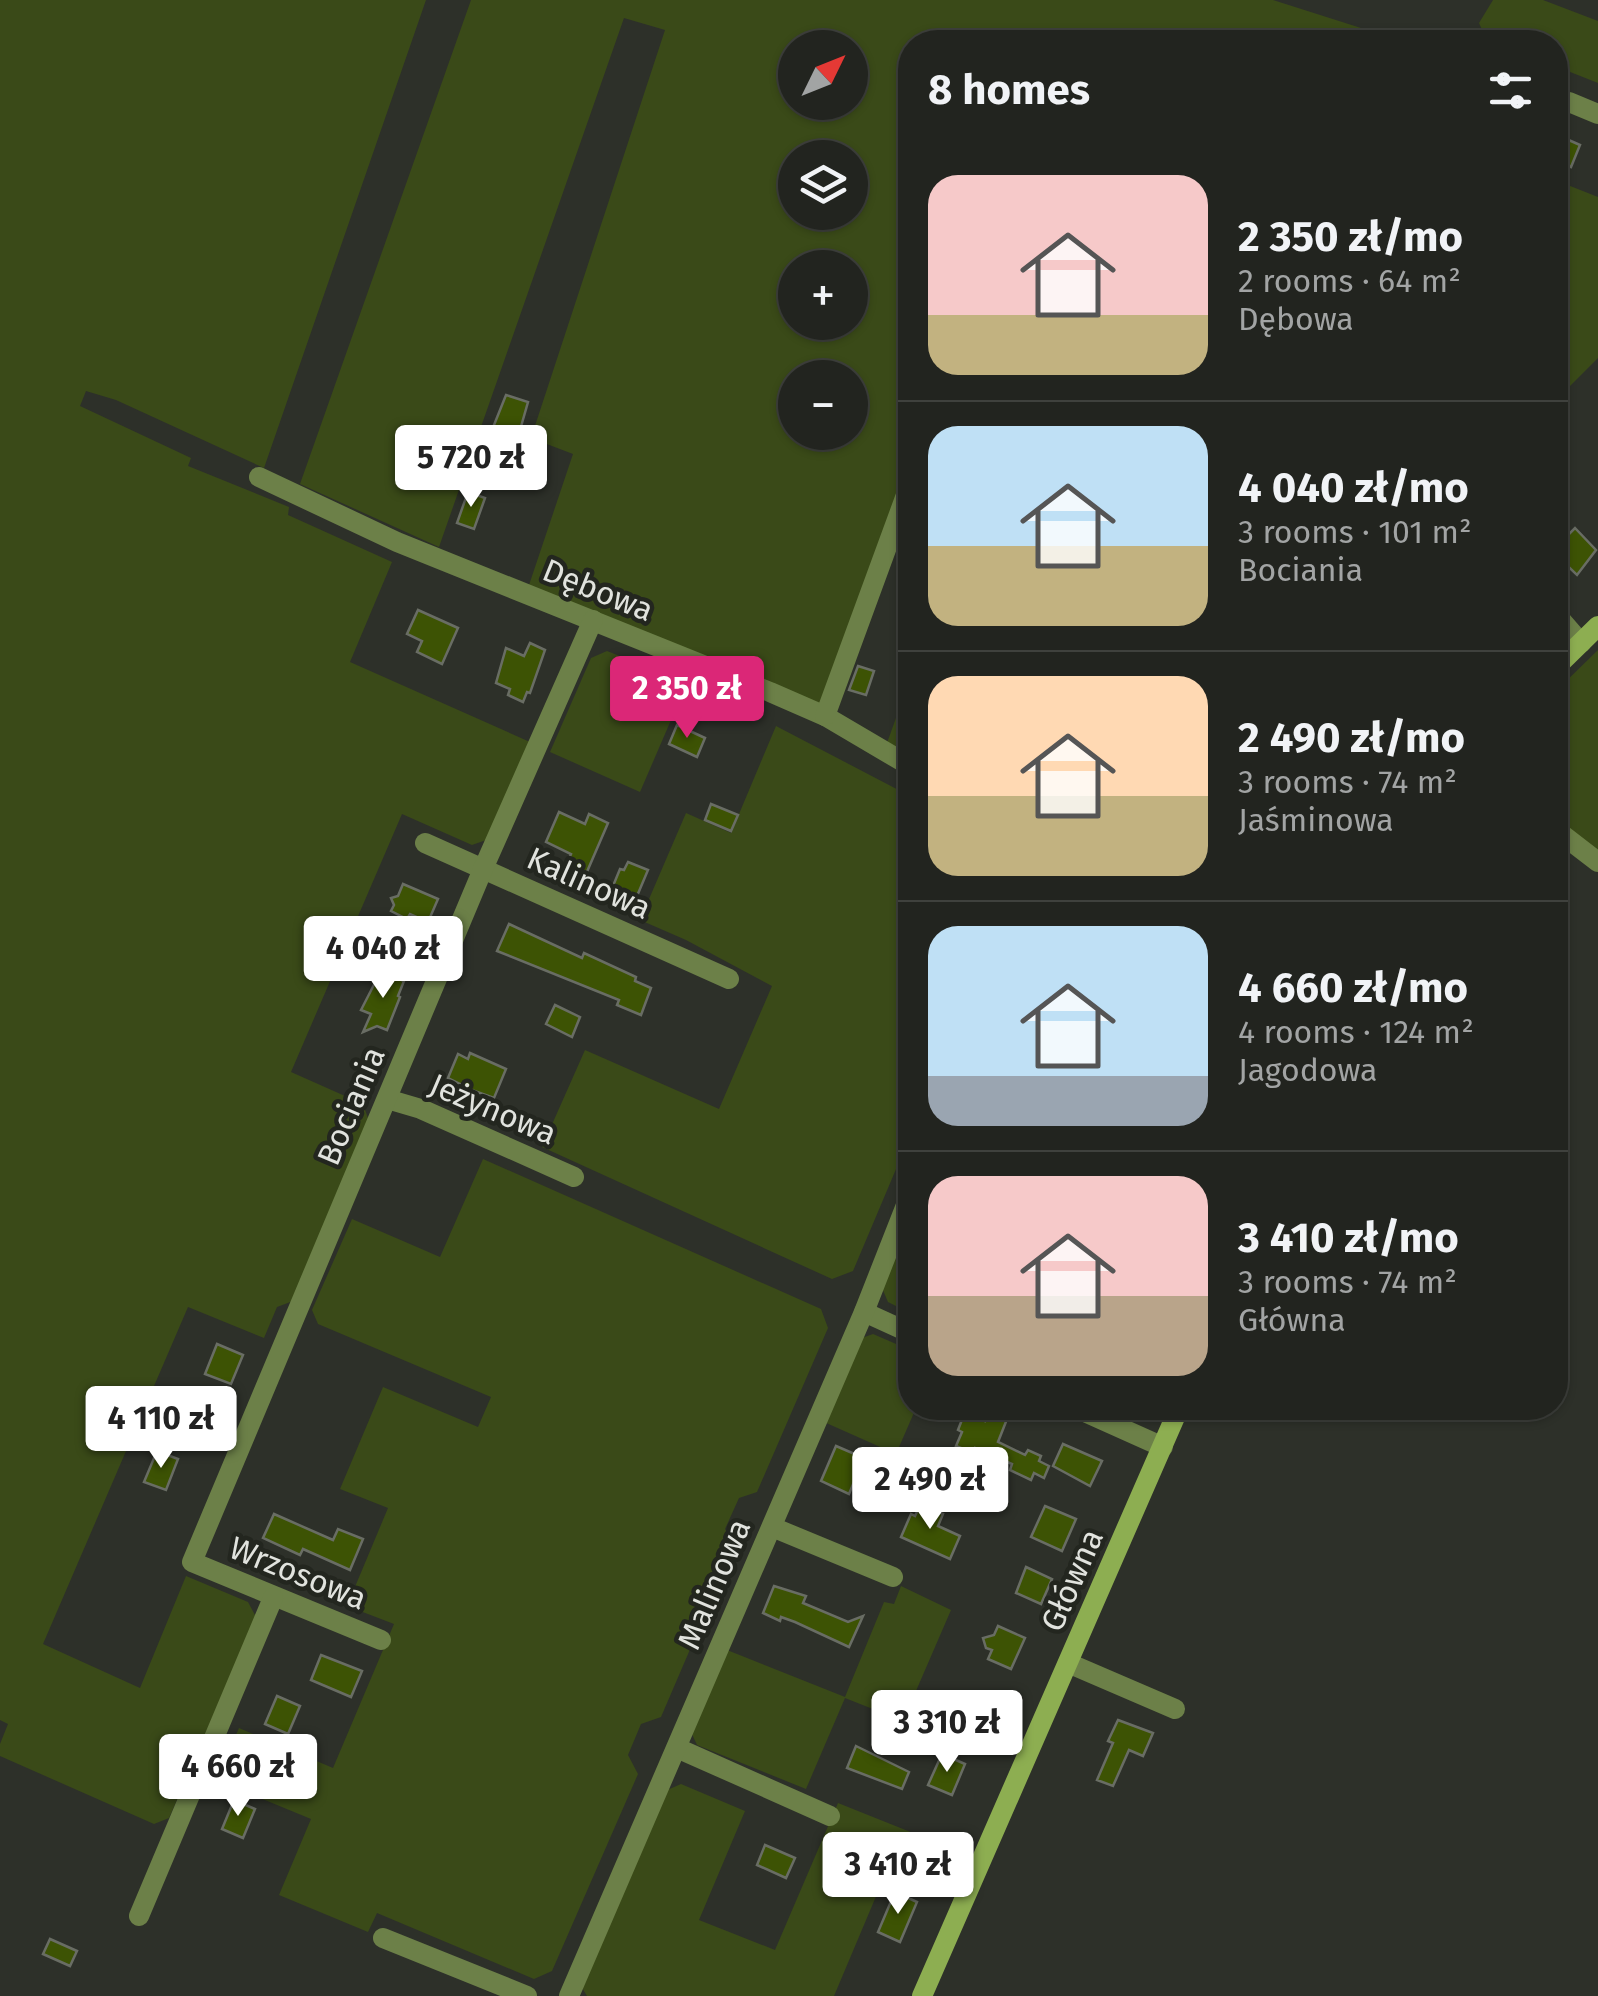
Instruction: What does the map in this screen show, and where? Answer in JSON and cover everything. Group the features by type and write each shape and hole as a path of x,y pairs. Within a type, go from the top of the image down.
{"street":[{"path":"1569,102 1598,114"},
{"name":"Dębowa","path":"259,477 397,542 824,716 898,759"},
{"path":"824,716 898,516"},
{"name":"Bociania","path":"192,1562 483,869 593,620"},
{"path":"1568,656 1598,626"},
{"path":"1568,628 1581,643"},
{"path":"1568,840 1598,862"},
{"name":"Kalinowa","path":"426,844 729,979"},
{"name":"Jeżynowa","path":"387,1099 421,1109 574,1177"},
{"name":"Malinowa","path":"569,1996 898,1226"},
{"path":"864,1312 898,1328"},
{"path":"1103,1420 1163,1447"},
{"name":"Główna","path":"922,1996 1175,1420"},
{"path":"772,1526 894,1577"},
{"name":"Wrzosowa","path":"192,1562 382,1640"},
{"path":"139,1916 274,1598"},
{"path":"1068,1663 1175,1709"},
{"path":"677,1748 830,1816"},
{"path":"383,1938 527,1996"}],"green space":[{"path":"0,0 426,0 264,468 116,400 86,391 80,406 191,458 188,466 289,507 288,515 392,562 350,662 530,742 489,839 472,845 402,814 291,1072 363,1104 369,1121 293,1301 277,1307 264,1338 188,1307 43,1644 140,1688 186,1576 248,1602 256,1617 169,1818 154,1824 0,1756 8,1724 0,1720"},
{"path":"471,0 1273,0 1367,30 898,30 898,491 824,707 529,585 573,454 531,438 665,30 624,18 439,547 300,484"},
{"path":"1493,0 1543,0 1598,21 1598,83 1568,71 1568,30 1482,30 1479,23"},
{"path":"1568,185 1598,197 1598,358 1568,388"},
{"path":"1598,650 1598,854 1568,830 1568,679"},
{"path":"607,651 687,683 640,792 550,752 591,658"},
{"path":"898,712 898,749 887,743"},
{"path":"776,726 898,790 898,1164 853,1271 832,1279 542,1147 585,1050 719,1109 772,986 640,920 686,813 731,833"},
{"path":"483,1159 821,1309 828,1328 757,1492 739,1498 725,1529 734,1547 661,1717 641,1724 628,1755 638,1774 552,1971 534,1979 377,1913 368,1932 279,1895 311,1819 216,1780 239,1728 333,1768 394,1624 347,1606 388,1508 340,1489 383,1387 478,1427 491,1397 318,1324 312,1310 352,1219 440,1257"},
{"path":"898,1251 898,1307 888,1302 882,1288"},
{"path":"873,1334 898,1345 898,1420 911,1420 896,1454 824,1422 859,1339"},
{"path":"901,1586 951,1610 903,1721 845,1698 806,1789 697,1745 691,1732 727,1650 845,1697 884,1602 894,1604"},
{"path":"681,1784 745,1811 699,1920 775,1950 838,1803 948,1847 936,1888 888,1868 834,1996 587,1996 581,1986 665,1791"}],"building":[{"path":"1568,140 1580,145 1571,167 1568,166"},
{"path":"506,395 528,402 516,444 490,435"},
{"path":"468,492 485,498 474,529 457,523"},
{"path":"1575,528 1596,550 1577,575 1568,566 1568,535"},
{"path":"418,610 458,628 442,664 417,652 422,641 407,634"},
{"path":"530,643 545,650 523,702 508,695 510,689 496,683 506,648 524,656"},
{"path":"858,666 874,671 866,695 849,690"},
{"path":"677,725 705,738 697,757 669,744"},
{"path":"711,804 738,815 731,831 705,820"},
{"path":"559,812 585,824 589,814 608,823 586,874 566,865 571,854 546,842"},
{"path":"628,862 648,870 637,896 613,886 620,869 624,870"},
{"path":"403,884 438,899 428,922 410,914 407,919 391,911 391,898 398,896"},
{"path":"509,924 582,958 584,953 636,977 635,981 651,988 641,1015 617,1005 619,1000 497,951"},
{"path":"381,971 404,981 400,997 387,1030 377,1026 363,1032 371,1014 361,1010"},
{"path":"555,1005 580,1017 572,1037 546,1024"},
{"path":"470,1053 506,1069 494,1098 472,1090 467,1092 464,1086 448,1078 458,1054 468,1059"},
{"path":"217,1344 243,1355 231,1384 205,1374"},
{"path":"962,1420 1007,1420 998,1442 1025,1455 1028,1450 1041,1456 1039,1461 1049,1466 1044,1478 1034,1473 1031,1480 1010,1470 1012,1464 975,1448 973,1453 956,1446"},
{"path":"1063,1444 1102,1461 1090,1486 1053,1466"},
{"path":"836,1446 871,1461 861,1485 854,1482 849,1494 821,1481"},
{"path":"157,1451 178,1459 166,1490 144,1482"},
{"path":"921,1504 943,1514 938,1526 960,1536 950,1559 901,1537 911,1514 915,1516"},
{"path":"1045,1506 1076,1519 1062,1551 1031,1537"},
{"path":"274,1514 333,1540 338,1529 363,1539 350,1570 303,1549 300,1555 263,1538"},
{"path":"1026,1567 1052,1579 1041,1604 1016,1593"},
{"path":"774,1586 806,1596 803,1603 848,1622 863,1616 849,1647 795,1622 781,1617 780,1621 763,1613"},
{"path":"998,1626 1025,1638 1011,1669 988,1659 992,1650 986,1648 983,1638 994,1635"},
{"path":"321,1655 362,1671 351,1697 311,1680"},
{"path":"969,1693 990,1702 976,1738 953,1727"},
{"path":"277,1696 300,1706 288,1734 265,1724"},
{"path":"1118,1720 1153,1733 1143,1756 1129,1750 1113,1786 1097,1780"},
{"path":"856,1746 909,1772 902,1789 847,1768"},
{"path":"942,1754 965,1764 952,1795 928,1785"},
{"path":"234,1800 255,1809 243,1838 222,1829"},
{"path":"765,1845 795,1858 786,1878 757,1865"},
{"path":"895,1892 917,1902 900,1942 878,1932"},
{"path":"50,1939 77,1951 70,1966 43,1954"}]}
